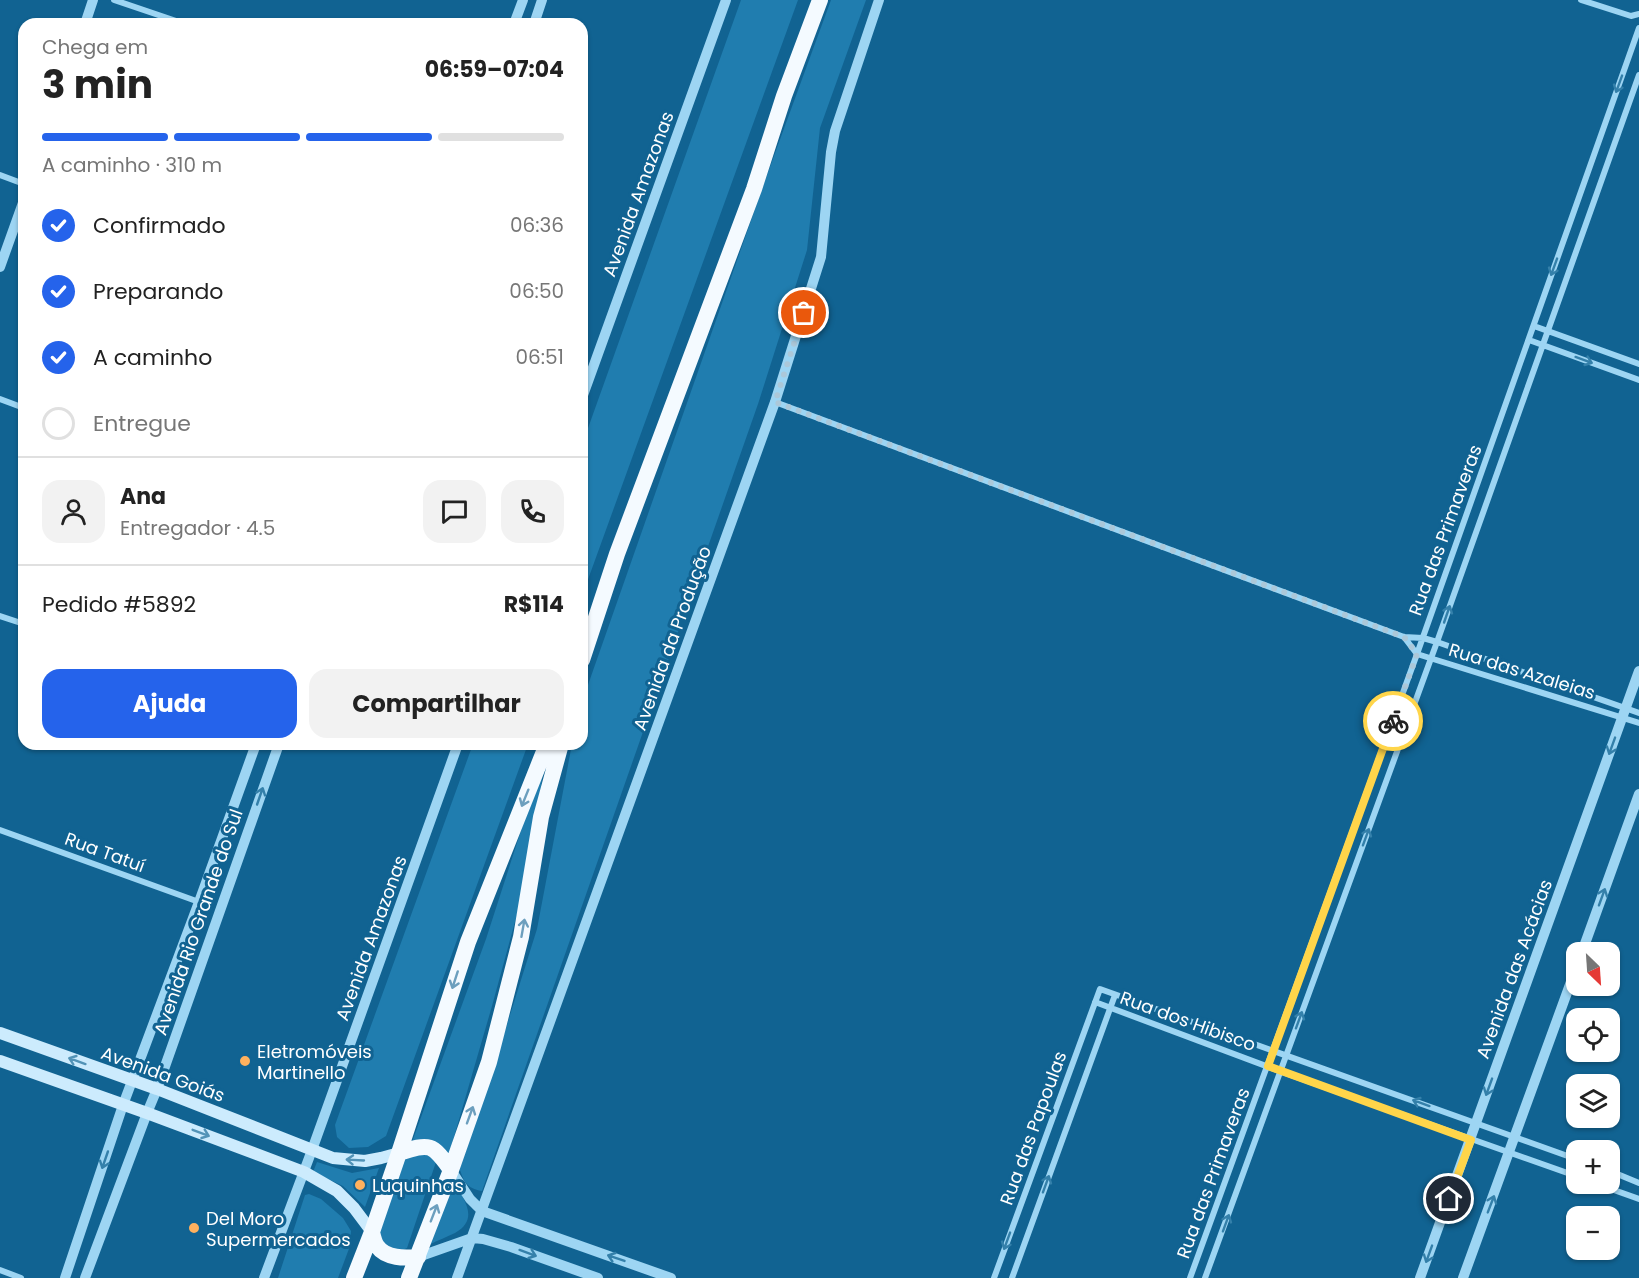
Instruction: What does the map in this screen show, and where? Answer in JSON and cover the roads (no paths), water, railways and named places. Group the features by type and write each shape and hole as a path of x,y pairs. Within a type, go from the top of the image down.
{"highway":[{"path":"588,642 617,554 754,189 784,96 820,0"},
{"path":"354,1278 399,1153 468,942 545,750"},
{"path":"409,1278 451,1170 492,1050 521,937 541,817 559,750"},
{"path":"399,1153 419,1146 432,1147 451,1170"},
{"path":"372,1232 377,1246 387,1254 404,1258 418,1257"}],"main road":[{"name":"Avenida Goiás","path":"0,1033 157,1089 333,1158 365,1161 399,1153"},
{"path":"0,1061 304,1172 337,1191 354,1208 372,1232"}],"street":[{"path":"87,18 93,0"},
{"path":"114,0 167,18"},
{"path":"516,18 522,0"},
{"path":"536,18 542,0"},
{"name":"Avenida da Produção","path":"457,1278 775,402 821,257 835,131 879,0"},
{"path":"1581,0 1631,16 1639,14"},
{"name":"Avenida Amazonas","path":"588,374 723,1"},
{"path":"1631,16 1639,27"},
{"name":"Rua das Primaveras","path":"1190,1278 1423,638 1639,27"},
{"name":"Rua das Primaveras","path":"1205,1278 1437,642 1639,75"},
{"path":"0,175 18,182"},
{"path":"0,267 18,217"},
{"path":"1533,326 1639,364"},
{"path":"1529,340 1639,380"},
{"path":"0,399 18,406"},
{"name":"Rua das Azaleias","path":"775,402 1404,637 1423,638 1437,642 1624,713 1639,723"},
{"path":"0,616 18,622"},
{"path":"1404,637 1417,654"},
{"name":"Rua das Azaleias","path":"1417,654 1624,713 1639,712"},
{"name":"Avenida das Acácias","path":"1420,1278 1639,671"},
{"name":"Avenida Rio Grande do Sul","path":"65,1278 123,1105 254,750"},
{"name":"Avenida Rio Grande do Sul","path":"85,1278 157,1089 277,750"},
{"name":"Avenida Amazonas","path":"264,1278 456,750"},
{"path":"1586,942 1639,794"},
{"name":"Rua Tatuí","path":"0,830 199,902"},
{"name":"Rua dos Hibisco","path":"1100,989 1566,1155"},
{"name":"Rua das Papoulas","path":"994,1278 1100,989"},
{"name":"Rua das Papoulas","path":"1012,1278 1115,995"},
{"path":"1463,1278 1566,996"},
{"name":"Rua dos Hibisco","path":"1095,1002 1471,1140 1566,1172"},
{"path":"451,1170 470,1199 482,1211 671,1278"},
{"path":"1620,1175 1639,1182"},
{"path":"1620,1192 1639,1199"},
{"path":"418,1257 472,1238 511,1247 598,1278"},
{"path":"0,1270 21,1278"}],"place":[{"name":"Eletromóveis Martinello","path":"245,1061"},
{"name":"Luquinhas","path":"360,1185"},
{"name":"Del Moro Supermercados","path":"194,1228"}]}
